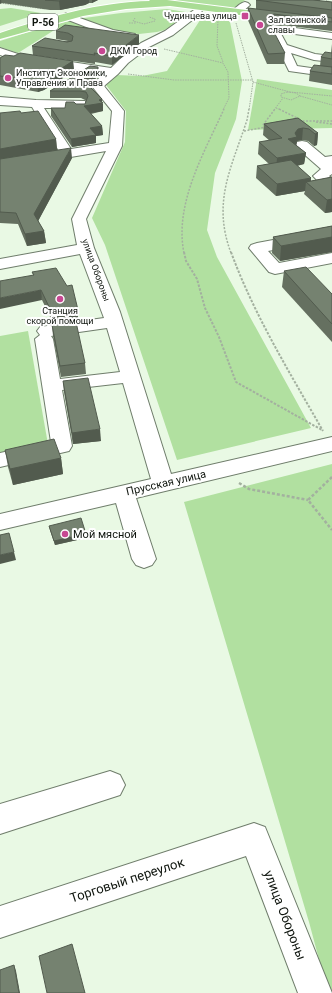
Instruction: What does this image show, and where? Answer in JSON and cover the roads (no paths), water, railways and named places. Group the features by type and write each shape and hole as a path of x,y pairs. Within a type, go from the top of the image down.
{"main road":[{"path":"87,12 121,0"},
{"path":"154,0 236,17 329,24"},
{"path":"87,12 147,4 172,4"},
{"name":"Р-56","path":"0,36 66,16 87,12"}],"street":[{"path":"236,17 245,5"},
{"path":"0,51 16,57 114,72 124,61 145,45 169,33 197,12"},
{"path":"332,12 328,35 273,28 293,69 332,74"},
{"path":"66,16 111,33 136,37 158,36 169,33"},
{"path":"282,47 314,57 332,59"},
{"path":"16,57 28,49"},
{"path":"75,76 88,68"},
{"name":"улица Обороны","path":"114,72 97,85 118,111 115,146 79,219 86,248 114,322 163,484"},
{"path":"18,103 50,93"},
{"path":"0,101 36,104 81,104 81,110 46,118"},
{"path":"36,104 67,154"},
{"path":"302,145 329,165 320,176 328,183 332,184"},
{"path":"0,165 115,146"},
{"path":"332,234 257,248 275,269 306,270 332,258"},
{"path":"0,264 86,248"},
{"path":"0,460 62,446 42,335 114,322"},
{"path":"52,386 130,376"},
{"name":"Прусская улица","path":"0,522 163,484 328,438"},
{"path":"124,493 144,559"},
{"path":"0,819 110,785"},
{"name":"улица Обороны","path":"254,838 315,993"},
{"name":"Торговый переулок","path":"0,922 254,838"}],"place":[{"name":"Чудинцева улица","path":"245,16"},
{"name":"Зал воинской славы","path":"260,25"},
{"name":"ДКМ Город","path":"102,51"},
{"name":"Институт Экономики, Управления и Права","path":"8,78"},
{"name":"Станция скорой помощи","path":"60,299"},
{"name":"Мой мясной","path":"65,534"}]}
